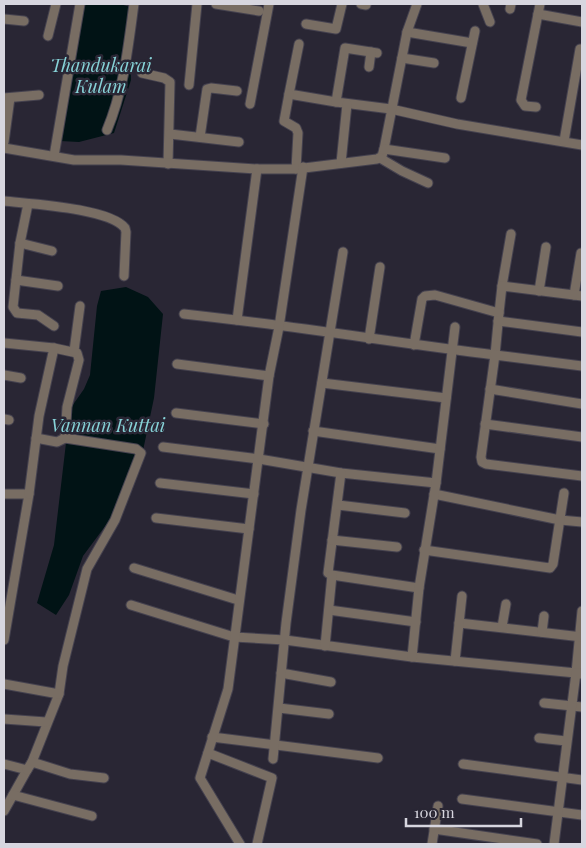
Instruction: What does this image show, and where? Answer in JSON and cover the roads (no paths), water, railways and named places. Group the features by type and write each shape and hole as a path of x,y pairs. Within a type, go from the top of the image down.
{"street":[{"path":"48,36 56,4"},
{"path":"54,156 80,4"},
{"path":"107,130 119,102 126,69 134,4"},
{"path":"189,85 197,4"},
{"path":"216,4 259,11"},
{"path":"250,104 268,4"},
{"path":"306,24 336,29 342,4"},
{"path":"382,153 408,32 417,4"},
{"path":"483,4 490,22"},
{"path":"536,107 522,105 521,100 540,4"},
{"path":"538,14 582,22"},
{"path":"4,20 24,21"},
{"path":"461,98 475,31"},
{"path":"408,32 472,43"},
{"path":"240,844 200,778 228,689 238,600 264,424 269,376 279,327 300,168 298,133 296,128 284,121 299,44"},
{"path":"336,102 345,48 374,52 369,67"},
{"path":"564,141 580,49"},
{"path":"402,58 434,63"},
{"path":"142,74 164,78 170,82 168,164"},
{"path":"200,137 207,90 211,88 236,91"},
{"path":"4,142 7,98 39,94"},
{"path":"289,94 391,109 457,124 582,145"},
{"path":"341,162 347,104"},
{"path":"170,134 239,142"},
{"path":"4,148 74,160 121,160 257,169 300,168 341,162 371,161 382,153 444,158"},
{"path":"382,153 402,171 428,183"},
{"path":"237,320 257,169"},
{"path":"4,201 84,211 122,225 126,232 124,276"},
{"path":"28,204 20,243 14,310 17,313 42,317 54,326"},
{"path":"511,234 502,286 481,457 484,463 582,476"},
{"path":"20,243 52,251"},
{"path":"539,291 546,247"},
{"path":"273,759 284,640 313,431 342,252"},
{"path":"502,286 578,296 581,253"},
{"path":"369,339 380,267"},
{"path":"16,280 58,286"},
{"path":"414,345 422,299 425,296 435,295 498,317 582,332"},
{"path":"74,352 80,306"},
{"path":"184,314 582,366"},
{"path":"412,657 419,588 436,483 455,326"},
{"path":"4,343 54,348 74,352 79,355 67,407 65,438"},
{"path":"4,640 29,494 36,438 54,348"},
{"path":"176,364 269,376"},
{"path":"4,375 21,378"},
{"path":"322,383 446,398"},
{"path":"490,389 582,404"},
{"path":"176,414 264,424"},
{"path":"485,424 582,437"},
{"path":"313,431 440,449"},
{"path":"4,811 32,762 46,722 59,694 63,666 87,569 116,520 141,452 136,449 65,438 57,442 36,438"},
{"path":"163,447 259,459 341,473 436,483"},
{"path":"341,473 328,571 332,575 419,588"},
{"path":"160,483 254,494"},
{"path":"424,550 550,568 553,564 564,493"},
{"path":"4,494 29,494"},
{"path":"434,494 560,520 582,522"},
{"path":"338,505 405,513"},
{"path":"156,518 249,529"},
{"path":"332,540 397,547"},
{"path":"134,568 238,600"},
{"path":"325,646 332,575"},
{"path":"456,661 462,596"},
{"path":"502,627 506,604"},
{"path":"130,605 234,637 284,640 412,657 579,673"},
{"path":"328,610 416,622"},
{"path":"554,844 571,705 579,673 582,611"},
{"path":"542,632 544,616"},
{"path":"459,623 581,636"},
{"path":"281,673 331,682"},
{"path":"4,684 59,694"},
{"path":"544,703 582,707"},
{"path":"279,708 329,714"},
{"path":"4,719 46,722"},
{"path":"212,737 274,747 378,758"},
{"path":"539,738 566,741"},
{"path":"208,752 272,778 257,844"},
{"path":"32,762 58,771 104,778"},
{"path":"4,764 27,770"},
{"path":"463,764 582,780"},
{"path":"14,795 92,816"},
{"path":"462,798 582,815"},
{"path":"432,844 438,806"},
{"path":"434,829 476,840 537,844"}],"water":[{"name":"Thandukarai Kulam","path":"84,4 120,4 130,7 131,80 114,133 79,142 60,141 58,130"},
{"name":"Vannan Kuttai","path":"126,287 148,297 163,314 154,398 141,460 126,498 83,556 69,595 56,615 37,603 54,545 70,409 84,389 90,375 97,306 101,291"}]}
